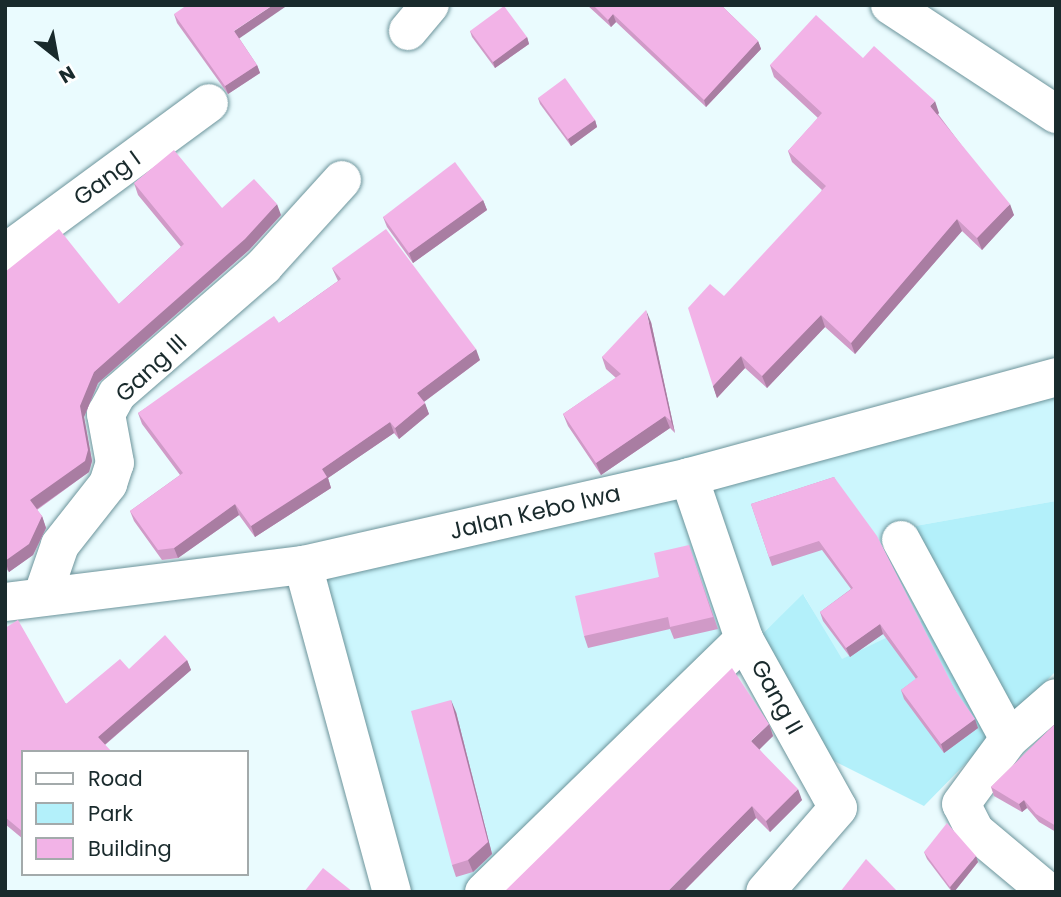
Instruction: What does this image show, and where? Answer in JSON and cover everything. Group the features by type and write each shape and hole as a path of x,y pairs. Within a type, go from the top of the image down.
{"street":[{"path":"890,5 1056,114"},
{"name":"Gang I","path":"5,253 209,103"},
{"name":"Gang III","path":"23,600 60,545 108,484 115,463 106,414 117,394 264,266 342,180"},
{"name":"Jalan Kebo Iwa","path":"23,600 303,565 689,477 1056,377"},
{"name":"Gang II","path":"689,477 744,639 838,808 765,892"},
{"path":"901,540 1009,739"},
{"path":"303,565 392,892"},
{"path":"484,892 744,639"},
{"path":"1048,892 975,831 964,816 961,804 1009,739 1056,698"}],"shaded area":[{"path":"1056,379 1056,501 904,528 950,607 841,660 804,595 483,892 404,892 308,550 695,454"}],"green space":[{"path":"1056,501 1056,671 924,806 830,759 752,644 803,594 842,659 950,607 904,528"}],"building":[{"path":"187,5 273,5 234,31 257,65 225,86 174,14"},
{"path":"593,5 721,5 758,41 704,100 613,14 608,20"},
{"path":"504,6 527,37 493,62 470,31"},
{"path":"816,15 863,58 874,46 935,101 930,106 1010,204 977,238 957,219 851,343 821,315 762,376 741,356 713,386 688,308 710,284 724,296 826,186 788,151 822,113 770,65"},
{"path":"565,78 595,120 568,139 538,98"},
{"path":"174,150 222,208 254,179 277,204 245,239 94,372 80,406 88,450 85,461 30,500 42,516 29,544 5,561 5,272 59,229 119,304 184,244 134,183"},
{"path":"455,162 483,200 409,253 383,217"},
{"path":"386,229 476,349 417,393 425,403 395,428 390,422 322,469 327,477 251,526 235,504 174,548 158,550 130,511 183,473 138,413 274,316 279,323 341,279 332,268"},
{"path":"646,310 671,421 665,416 596,463 563,414 621,374 602,357"},
{"path":"834,477 877,536 955,690 975,719 941,744 901,690 918,677 880,624 846,648 820,612 853,588 819,541 769,557 751,504"},
{"path":"689,545 713,617 670,627 668,617 584,636 575,596 659,577 654,553"},
{"path":"18,620 66,704 120,659 129,669 165,635 187,660 98,737 110,750 21,750 21,830 5,817 5,628"},
{"path":"732,668 769,724 751,741 798,789 766,821 752,806 667,892 504,892"},
{"path":"451,700 488,842 468,860 452,865 411,711"},
{"path":"1056,723 1056,826 1036,814 1024,800 1019,804 991,787"},
{"path":"947,823 976,856 950,887 924,852"},
{"path":"866,859 898,892 840,892"},
{"path":"323,868 353,892 304,892"}]}
